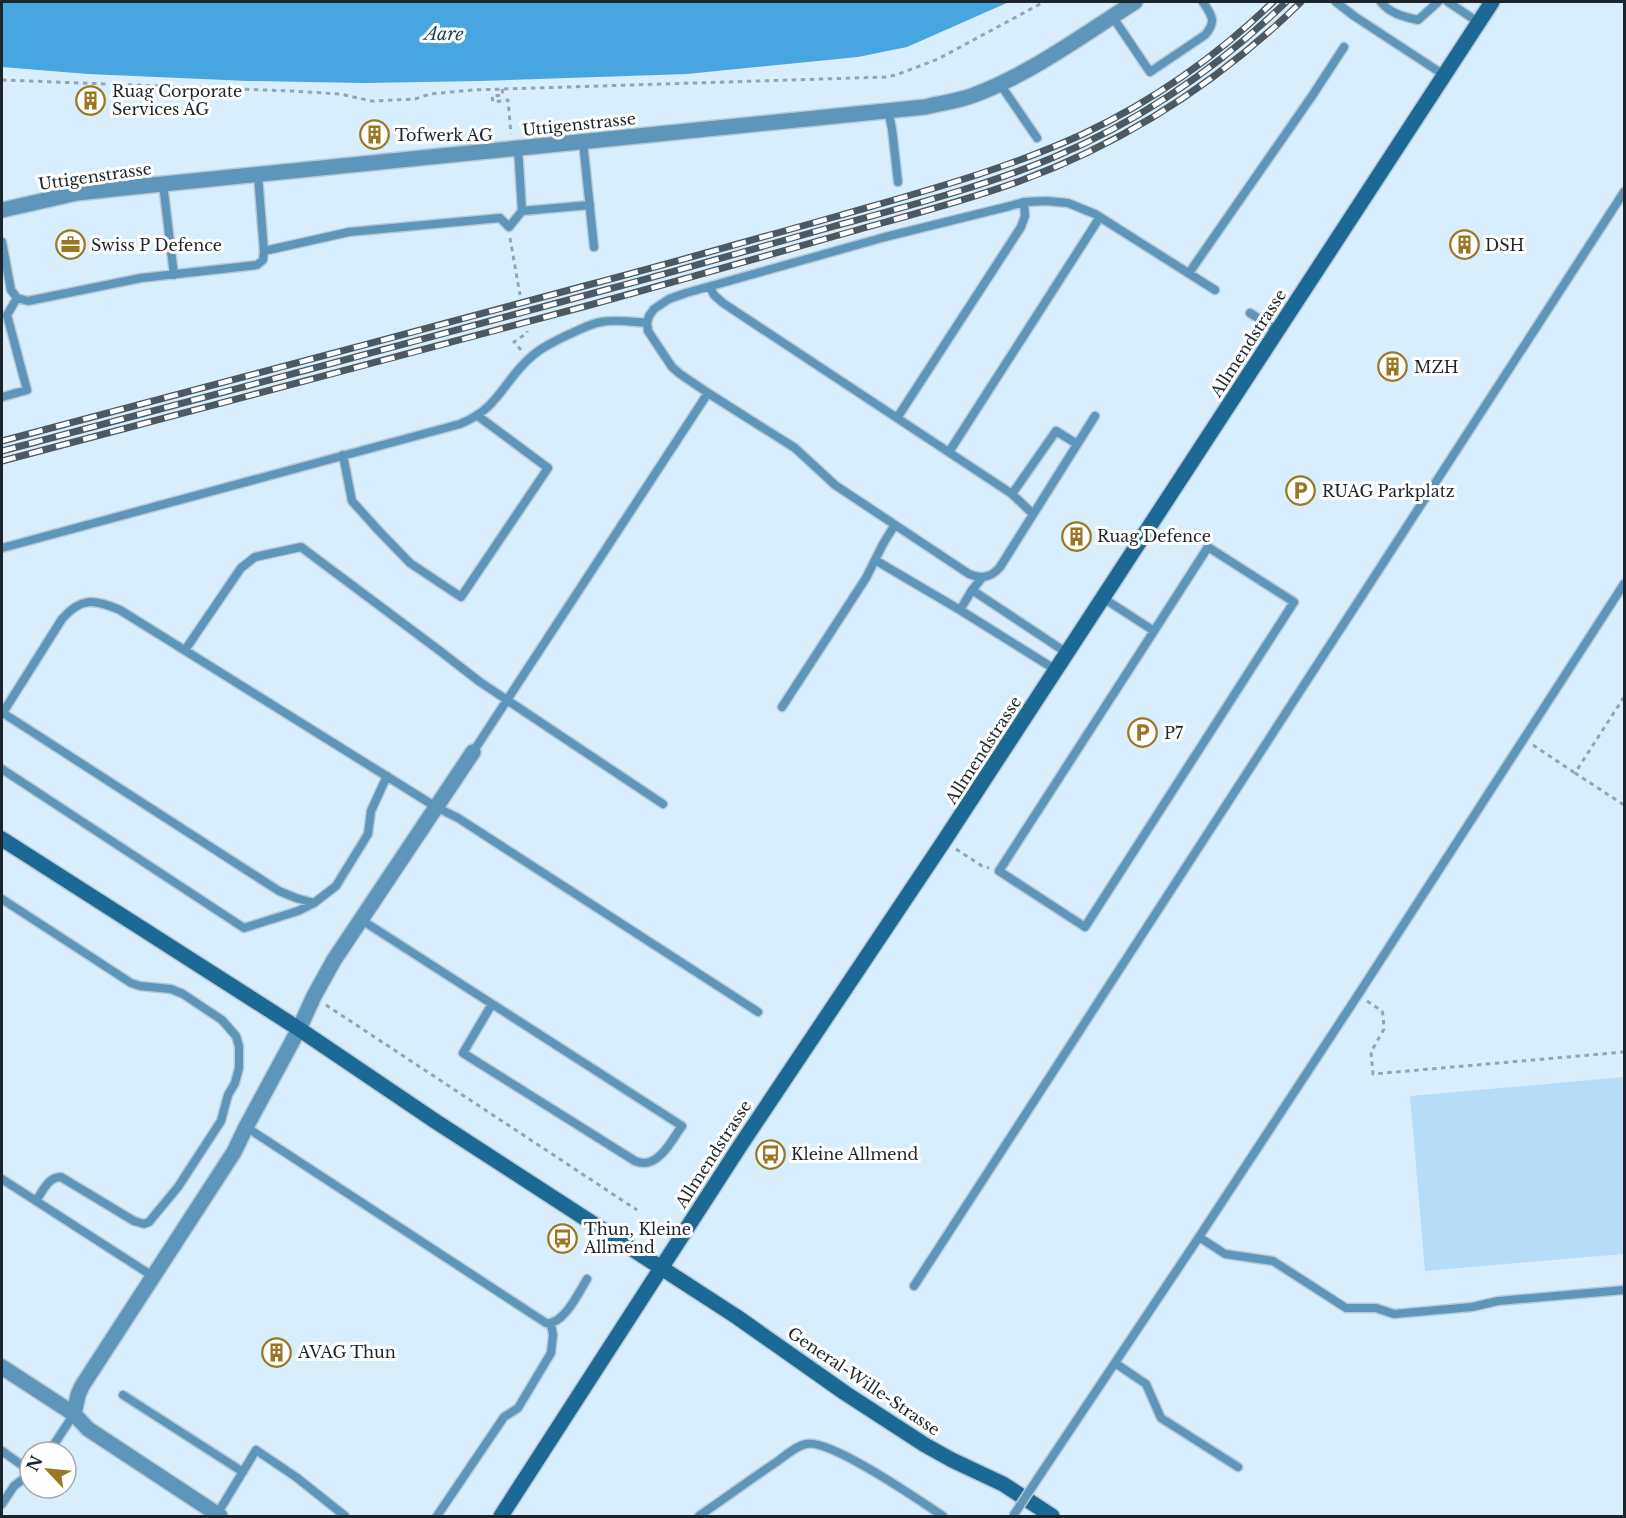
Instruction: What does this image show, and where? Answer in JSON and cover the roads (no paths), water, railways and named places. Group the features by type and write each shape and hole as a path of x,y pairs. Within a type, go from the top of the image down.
{"main road":[{"name":"Allmendstrasse","path":"501,1516 769,1101 944,842 1492,2"},
{"name":"General-Wille-Strasse","path":"2,839 299,1029 925,1445 1003,1484 1052,1516"}],"street":[{"name":"Uttigenstrasse","path":"2,210 78,193 925,107 972,96 1000,84 1135,2"},
{"path":"75,1414 82,1386 226,1166 334,960 473,752"},
{"path":"2,1367 75,1414 88,1429 218,1516"}],"lane":[{"path":"1112,16 1150,72 1205,36 1213,20 1203,2"},
{"path":"1336,2 1444,75"},
{"path":"1381,2 1383,6 1402,17 1418,20 1438,2"},
{"path":"1448,2 1478,22"},
{"path":"1189,273 1344,47"},
{"path":"1000,84 1037,138"},
{"path":"888,110 897,182"},
{"path":"583,142 594,247"},
{"path":"264,251 349,232 500,218 509,227 522,211 518,148"},
{"path":"2,242 11,290 17,297 28,301 141,278 257,265 263,260 264,251 258,175"},
{"path":"164,184 174,275"},
{"path":"914,1286 1624,192"},
{"path":"982,578 969,574 894,526 835,485 795,448 680,374 672,367 648,331 649,316 660,304 686,293 885,237 1024,202 1068,203 1100,217 1215,290"},
{"path":"897,418 1021,227 1024,202"},
{"path":"522,211 590,205"},
{"path":"949,452 1100,217"},
{"path":"710,287 714,295 723,303 1012,494 1033,514"},
{"path":"2,397 27,390 7,315 17,297"},
{"path":"1250,313 1278,330"},
{"path":"2,548 460,424 478,416 491,405 528,359 541,348 601,322 647,323"},
{"path":"473,752 708,393"},
{"path":"343,455 352,501 410,563 461,597 548,468 478,416"},
{"path":"960,610 982,578 995,573 1000,567 1095,416"},
{"path":"1012,494 1056,431 1077,444"},
{"path":"782,707 860,587 894,526"},
{"path":"185,650 241,568 255,558 301,547 480,682 663,804"},
{"path":"1208,547 1294,602 1085,927 999,871 1154,631 1208,547"},
{"path":"875,560 1056,670"},
{"path":"1013,1516 1358,995 1624,584"},
{"path":"972,590 1067,653"},
{"path":"1103,598 1154,631"},
{"path":"314,903 279,891 2,713 62,619 78,605 96,601 120,610 436,807 458,818 758,1012"},
{"path":"2,769 244,928 298,911 314,903 336,886 368,834 371,811 387,776"},
{"path":"2,899 131,982 140,986 171,989 183,994 222,1020 236,1036 239,1046 239,1068 221,1121 178,1187 149,1222 144,1224 134,1221 57,1176 52,1179 36,1201"},
{"path":"360,919 682,1126 661,1154 654,1161 645,1163 635,1161 463,1053 492,1004"},
{"path":"246,1127 542,1321 551,1324"},
{"path":"2,1179 154,1277"},
{"path":"1199,1237 1225,1254 1273,1261 1346,1308 1376,1308 1394,1314 1472,1307 1498,1301 1624,1290"},
{"path":"551,1324 563,1316 587,1279"},
{"path":"436,1516 504,1417 518,1408 551,1353 553,1335 551,1324"},
{"path":"1114,1363 1146,1384 1161,1418 1238,1467"},
{"path":"123,1395 243,1473"},
{"path":"57,1440 75,1414"},
{"path":"699,1516 797,1448 806,1444 815,1444 872,1470 943,1516"},
{"path":"218,1516 256,1450 345,1516"},
{"path":"2,1451 18,1463"},
{"path":"2,1504 18,1482"}],"water":[{"name":"Aare","path":"2,2 1009,2 907,47 858,57 687,74 364,83 88,74 2,67"}],"railway":[{"path":"2,441 651,268 962,180 1023,159 1083,134 1159,92 1184,76 1230,40 1273,2"},
{"path":"2,451 637,281 999,178 1085,143 1147,110 1234,49 1286,2"},
{"path":"2,461 620,297 927,210 1020,181 1097,148 1170,107 1238,58 1301,2"}],"place":[{"name":"Ruag Corporate Services AG","path":"91,100"},
{"name":"Tofwerk AG","path":"374,135"},
{"name":"Swiss P Defence","path":"70,245"},
{"name":"DSH","path":"1464,245"},
{"name":"MZH","path":"1393,367"},
{"name":"RUAG Parkplatz","path":"1301,491"},
{"name":"Ruag Defence","path":"1076,536"},
{"name":"P7","path":"1143,733"},
{"name":"Kleine Allmend","path":"770,1154"},
{"name":"Thun, Kleine Allmend","path":"563,1238"},
{"name":"AVAG Thun","path":"277,1352"}]}
